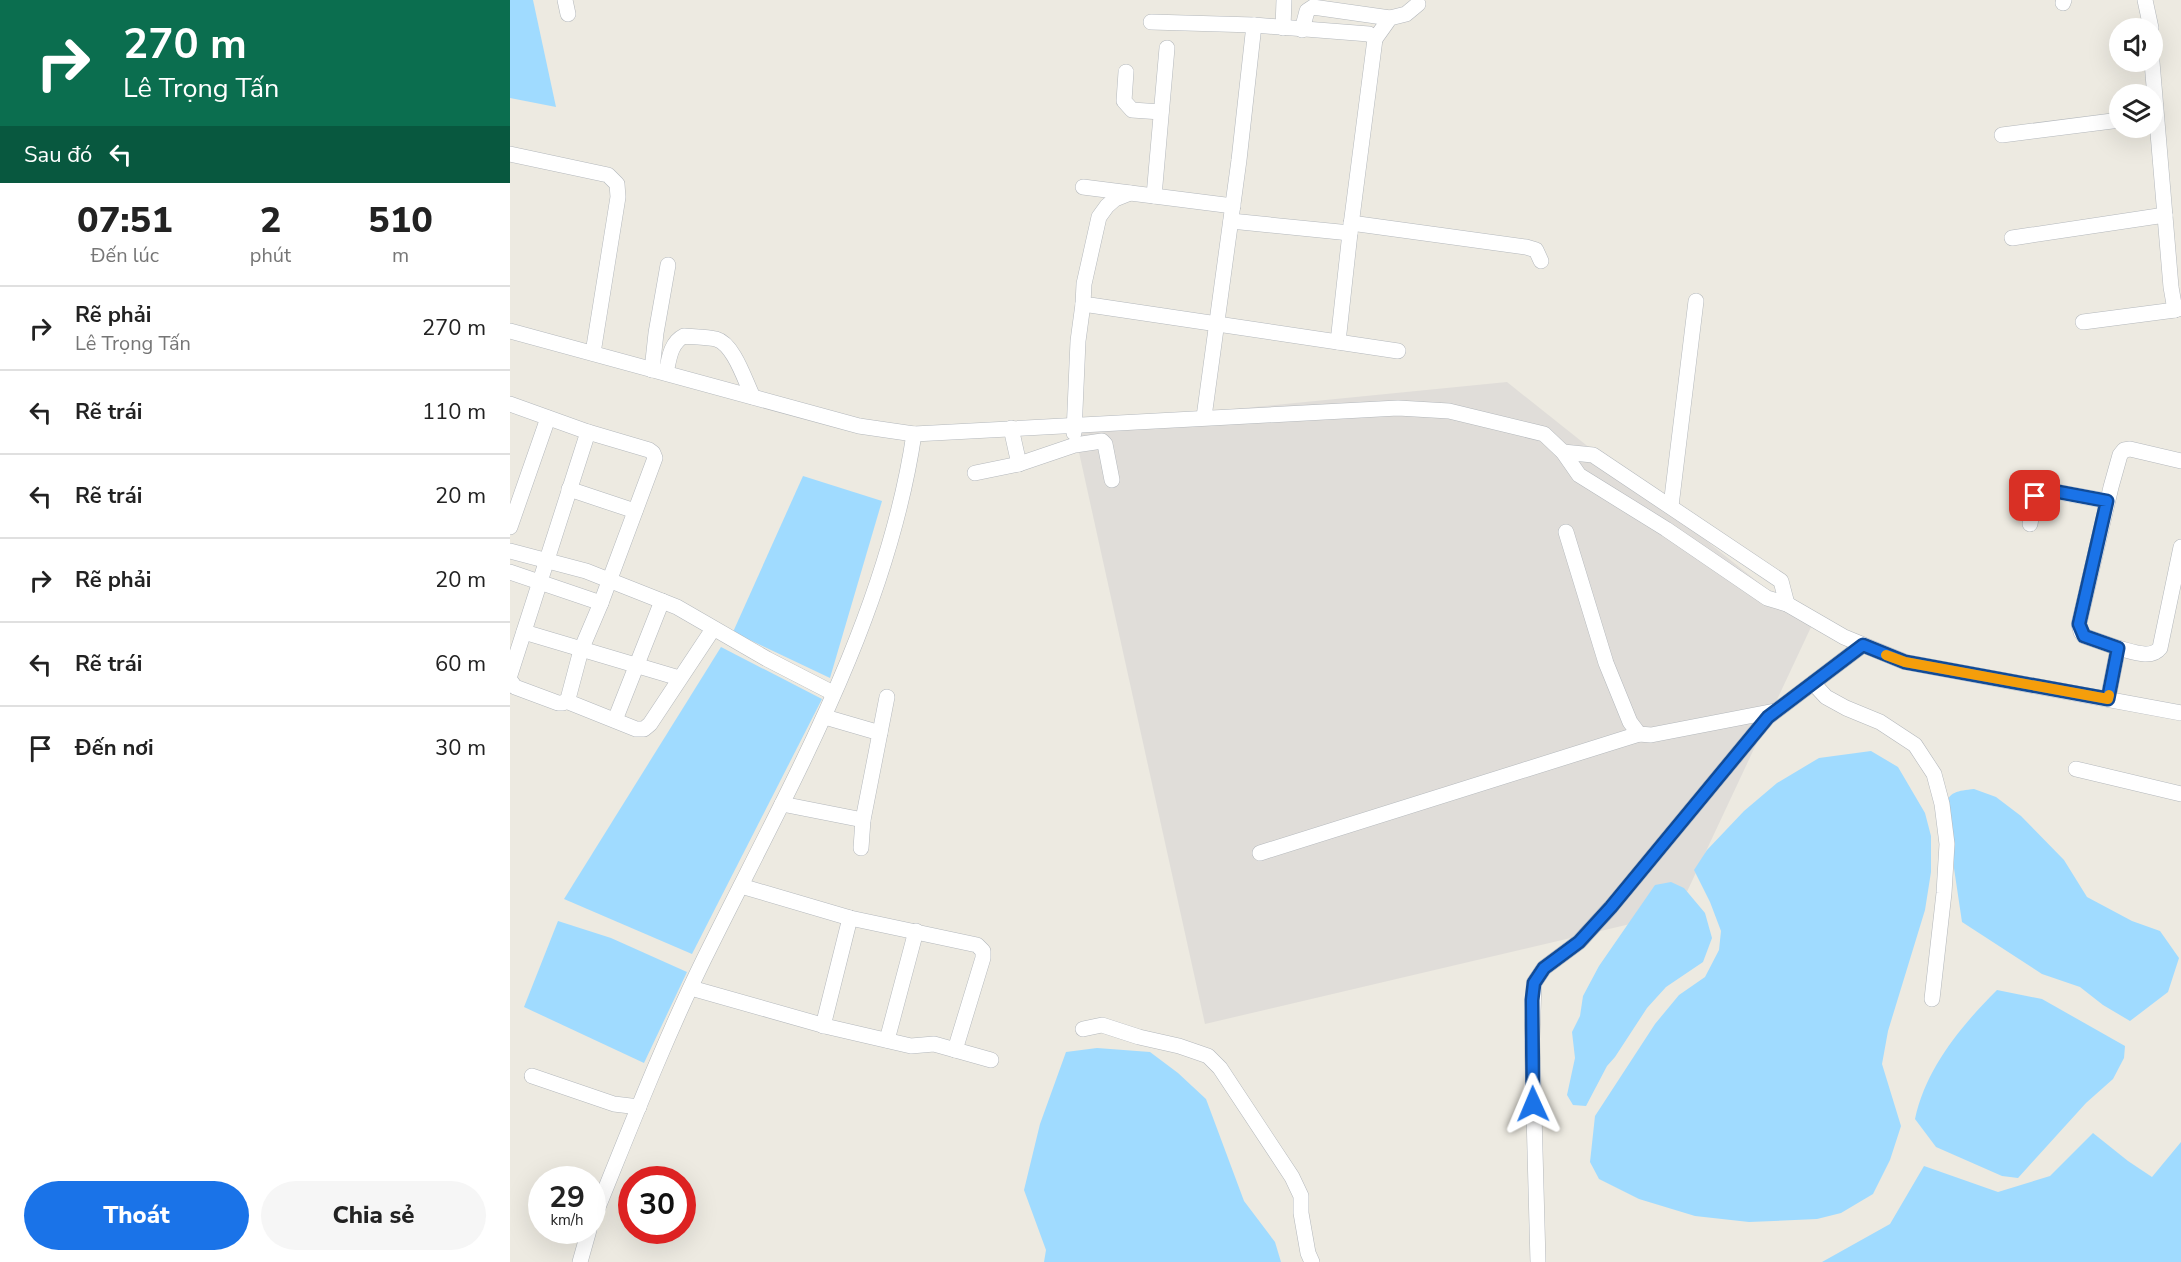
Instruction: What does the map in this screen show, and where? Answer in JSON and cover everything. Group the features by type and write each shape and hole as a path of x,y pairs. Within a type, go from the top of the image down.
{"street":[{"path":"1283,28 1284,0"},
{"path":"2145,0 2149,18"},
{"path":"1302,30 1307,11 1313,7 1390,18 1406,14 1418,4"},
{"path":"1338,342 1350,228 1375,39 1390,18"},
{"path":"1151,22 1254,25 1369,34 1375,39"},
{"path":"1204,417 1218,324 1254,25"},
{"path":"1154,196 1167,48"},
{"path":"1126,72 1124,101 1132,110 1161,112"},
{"path":"2002,135 2109,121"},
{"path":"2083,322 2178,309 2171,287 2157,138"},
{"path":"510,154 608,175 617,184 618,197 594,353"},
{"path":"1083,187 1154,196 1232,213 1526,247 1536,250 1541,261"},
{"path":"1075,445 1073,425 1084,284 1099,217 1107,206 1130,193"},
{"path":"2012,238 2181,212"},
{"path":"659,371 656,333 668,265"},
{"path":"1671,506 1696,301"},
{"path":"1083,304 1398,351"},
{"path":"510,331 859,426 914,434 1398,408 1449,411 1544,434 1563,452 1579,475 1666,528 1767,598 1787,604 1844,637 1863,645 1905,662 2181,712"},
{"path":"659,371 674,345 684,336 723,341 730,348 753,397"},
{"path":"510,404 653,453 654,462 602,603 581,650 566,701"},
{"path":"510,527 548,418"},
{"path":"1011,428 1019,464"},
{"path":"510,675 545,560 588,432"},
{"path":"606,1188 691,988 825,717 879,581 907,483 914,434"},
{"path":"975,473 1019,464 1075,445 1102,441 1105,444 1112,480"},
{"path":"2181,461 2130,449 2124,450 2120,455 2079,624 2084,636 2118,648 2150,655 2158,651 2181,547"},
{"path":"1563,452 1593,455 1671,506 1781,581 1787,604"},
{"path":"569,489 636,511"},
{"path":"2030,525 2035,496 2041,489 2107,501"},
{"path":"1566,532 1606,663 1630,722 1639,734"},
{"path":"510,551 586,571 677,607 713,629 833,693"},
{"path":"510,572 602,603"},
{"path":"615,720 662,601"},
{"path":"510,680 515,687 558,703 566,701 636,729 647,727 713,629"},
{"path":"524,632 679,678"},
{"path":"1538,1262 1532,1039 1534,983 1544,968 1579,942 1611,907 1768,717 1863,645"},
{"path":"2108,699 2118,648"},
{"path":"1813,683 1826,697 1880,722 1915,745 1934,774 1942,804 1947,844 1932,999"},
{"path":"861,848 863,820 887,697"},
{"path":"1260,853 1639,734 1651,735 1776,710"},
{"path":"825,717 880,733"},
{"path":"2076,769 2181,794"},
{"path":"782,804 863,820"},
{"path":"741,886 850,918 974,944 982,951 983,958 955,1050"},
{"path":"823,1026 850,918"},
{"path":"887,1040 916,931"},
{"path":"691,988 823,1026 911,1046 934,1044 991,1060"},
{"path":"1083,1029 1102,1025 1139,1037 1179,1046 1208,1056 1220,1068 1301,1196 1301,1213 1308,1253 1312,1262"},
{"path":"532,1076 614,1104 639,1107"},
{"path":"580,1262 585,1244"}],"shaded area":[{"path":"1507,382 1812,625 1677,913 1205,1024 1073,425"}],"water":[{"path":"510,0 533,0 556,107 510,98"},
{"path":"803,476 882,501 830,678 733,632"},
{"path":"721,647 822,699 692,954 564,899"},
{"path":"1871,751 1898,767 1925,813 1931,836 1931,872 1925,910 1888,1031 1882,1064 1901,1126 1890,1160 1873,1194 1841,1213 1817,1219 1749,1222 1695,1216 1639,1199 1599,1179 1590,1162 1595,1116 1655,1024 1679,995 1705,977 1719,950 1721,931 1694,870 1707,850 1744,811 1777,783 1819,758"},
{"path":"1974,789 1996,797 2021,816 2064,860 2087,897 2132,921 2160,931 2179,958 2168,992 2130,1021 2103,1005 2080,987 2042,974 1962,922 1945,808 1951,795 1959,791"},
{"path":"1671,882 1684,888 1705,913 1712,938 1703,962 1666,987 1647,1008 1607,1066 1586,1106 1573,1105 1567,1095 1575,1058 1572,1032 1580,1016 1583,996 1599,966 1655,885"},
{"path":"558,921 611,938 687,972 644,1063 524,1007"},
{"path":"1997,990 2042,999 2125,1046 2124,1058 2113,1079 2086,1103 2018,1178 2002,1176 1936,1147 1915,1119 1927,1082 1936,1065 1958,1033"},
{"path":"1097,1048 1150,1052 1178,1073 1206,1099 1244,1201 1275,1242 1281,1262 1044,1262 1046,1250 1024,1190 1040,1124 1066,1052"},
{"path":"2093,1133 2152,1177 2181,1142 2181,1262 1822,1262 1890,1224 1924,1166 1998,1192 2050,1176"}],"slow traffic":[{"path":"1886,655 1905,662 2108,699 2109,695"}],"route":[{"path":"1533,1104 1532,1000 1534,983 1544,968 1579,942 1611,907 1768,717 1863,645 1905,662 2108,699 2118,648 2084,636 2079,628 2107,501 2043,489 2035,496"}]}
